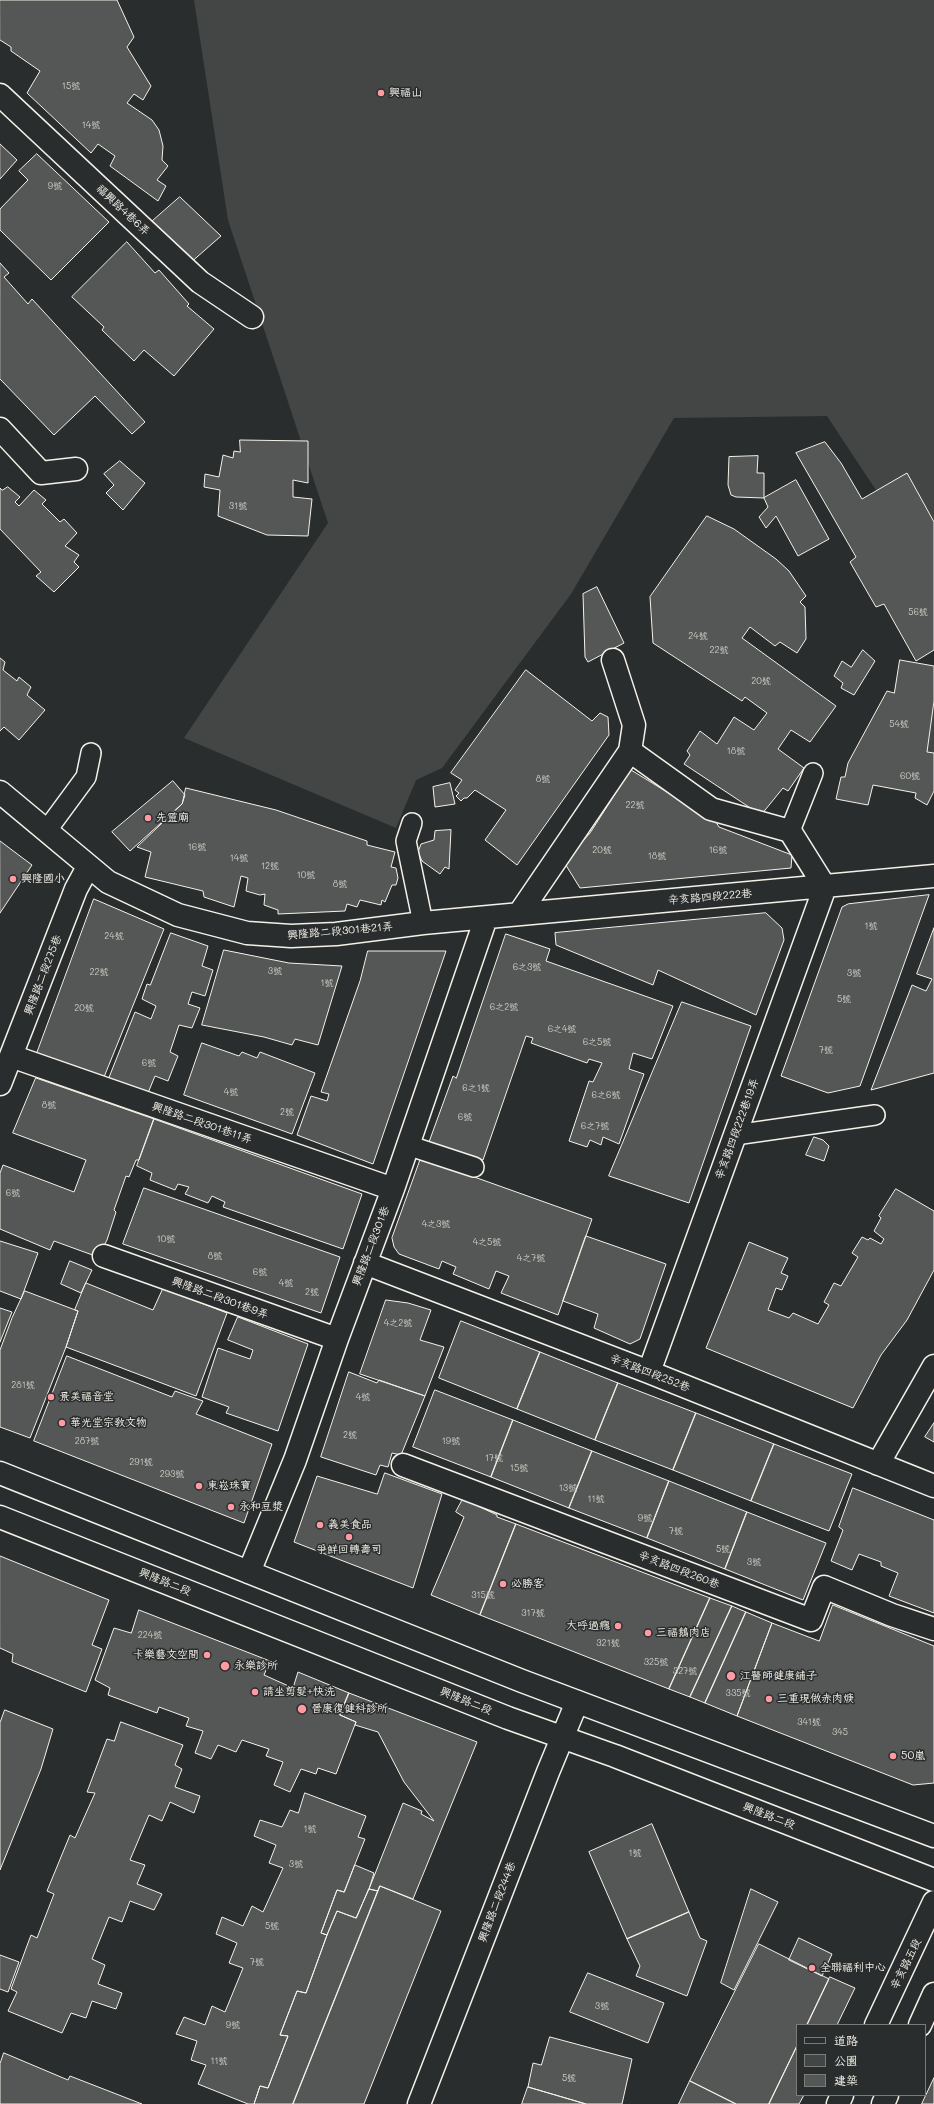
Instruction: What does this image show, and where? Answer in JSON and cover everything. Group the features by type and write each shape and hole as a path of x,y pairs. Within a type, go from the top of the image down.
{"street":[{"name":"福興路4巷6弄","path":"0,95 200,282 252,317"},
{"path":"0,429 40,473 76,469"},
{"path":"519,914 630,751 634,725 613,660"},
{"path":"630,751 710,809 790,831 825,886"},
{"name":"興隆路二段301巷21弄","path":"0,792 48,830 88,867 108,882 178,915 247,933 291,936 336,934 423,923 486,918"},
{"name":"興隆路二段275巷","path":"0,1084 76,890 88,867"},
{"name":"辛亥路四段222巷","path":"486,918 934,876"},
{"name":"辛亥路四段222巷19弄","path":"650,1372 825,886"},
{"name":"興隆路二段301巷","path":"249,1572 295,1460 364,1263 393,1189 407,1144 486,918"},
{"name":"興隆路二段301巷11弄","path":"11,1056 393,1189"},
{"name":"興隆路二段301巷9弄","path":"104,1256 337,1339"},
{"name":"辛亥路四段252巷","path":"364,1263 650,1372 934,1486"},
{"path":"878,1464 934,1366"},
{"name":"辛亥路四段260巷","path":"403,1465 811,1620 824,1587 892,1615 934,1629"},
{"path":"0,1473 577,1702 934,1836"},
{"name":"興隆路二段","path":"0,1517 562,1738 934,1880"},
{"name":"興隆路二段244巷","path":"419,2104 577,1702"},
{"name":"辛亥路五段","path":"876,2024 934,1902"},
{"path":"920,2024 934,1994"}],"lane":[{"path":"48,830 86,777 91,752"},
{"path":"790,831 813,773"},
{"path":"412,823 406,841 423,923"},
{"path":"735,1135 875,1115"},
{"path":"407,1144 474,1167"}],"green space":[{"path":"194,0 934,0 934,578 827,416 674,418 571,594 442,768 416,780 396,828 184,738 328,523 228,220"},
{"path":"934,706 934,776 915,768"}],"building":[{"path":"0,0 117,0 134,37 127,47 151,86 143,100 134,94 127,103 152,120 159,130 163,146 162,160 168,166 157,180 166,186 158,201 110,166 115,156 98,144 91,153 27,93 40,71 11,51 11,47 0,40"},
{"path":"0,144 17,160 0,179"},
{"path":"37,154 109,222 51,280 0,230 0,209 28,180 19,171"},
{"path":"180,197 221,236 189,264 148,225"},
{"path":"127,242 155,273 159,270 189,304 187,306 214,329 174,376 144,350 134,361 102,330 104,327 72,297"},
{"path":"0,263 9,273 4,277 28,304 32,299 145,422 132,434 95,396 54,435 0,379"},
{"path":"240,440 308,441 308,483 293,480 293,497 312,499 308,536 267,535 218,516 220,490 204,487 205,474 219,477 223,455 233,458 234,451 240,452"},
{"path":"825,442 841,463 862,499 907,473 934,522 934,650 916,661 884,604 876,607 850,562 856,557 796,453"},
{"path":"758,456 757,473 764,473 764,498 736,497 731,495 728,485 729,457"},
{"path":"120,461 145,483 123,510 106,493 114,485 104,474"},
{"path":"796,480 829,539 798,556 776,516 766,528 759,517 768,507 764,498"},
{"path":"8,487 20,497 15,502 19,506 34,490 46,500 42,504 60,522 64,519 77,533 65,546 79,555 74,562 79,567 54,592 36,576 41,572 0,529 0,488 2,490"},
{"path":"707,516 734,529 776,559 789,571 806,596 800,602 805,607 806,639 797,653 780,642 775,646 750,627 742,638 836,706 810,742 791,730 778,749 804,768 788,791 783,788 761,815 684,764 690,755 687,751 700,731 717,744 734,717 754,730 767,713 745,697 742,701 653,643 650,597"},
{"path":"597,587 624,643 588,662 585,657 583,594"},
{"path":"863,650 875,661 854,695 841,688 843,683 834,676 842,661 851,667"},
{"path":"0,658 5,662 3,670 17,681 19,677 31,687 27,695 45,710 19,740 4,727 0,731"},
{"path":"900,660 934,666 934,701 927,752 934,753 934,791 927,805 915,798 916,793 873,785 868,805 836,799 841,777 845,777 848,763 887,691 894,693"},
{"path":"526,670 592,721 600,713 608,717 609,735 517,865 485,840 506,810 475,790 467,798 464,798 461,801 456,796 459,793 455,790 462,780 451,773"},
{"path":"631,770 716,822 719,827 792,855 791,868 580,888 564,862 590,833"},
{"name":"先靈廟","path":"173,781 185,795 182,804 130,851 112,832"},
{"path":"450,783 455,804 435,807 433,787"},
{"path":"186,788 276,810 367,841 367,845 395,852 391,867 396,868 398,878 396,885 392,885 385,902 382,900 381,905 360,900 357,907 347,904 345,911 278,914 278,910 264,905 265,894 260,895 246,891 248,878 241,876 234,907 204,897 203,891 145,877 151,852 137,847 182,804"},
{"path":"451,830 449,869 445,867 440,874 422,861 418,852 421,844 434,840 435,831"},
{"path":"0,841 32,865 0,913"},
{"path":"929,895 860,1086 828,1093 781,1076 842,907 848,904"},
{"path":"94,899 164,929 102,1082 36,1056"},
{"path":"766,913 782,928 784,940 756,1015 658,970 653,985 556,945 555,933"},
{"path":"934,928 934,1073 871,1090 912,985 926,991 932,979 917,974"},
{"path":"171,933 208,946 202,966 213,970 205,996 192,992 188,1004 200,1008 192,1028 179,1025 170,1052 178,1056 168,1081 155,1076 148,1093 106,1085 135,1012 151,1019 156,1006 142,999 147,984 150,985"},
{"path":"506,934 550,949 546,961 673,1006 652,1059 633,1053 629,1069 644,1074 619,1144 603,1137 601,1145 590,1140 587,1147 569,1141 589,1081 593,1082 602,1063 589,1059 587,1063 531,1043 533,1038 526,1036 483,1160 429,1142 453,1076 456,1078"},
{"path":"224,950 289,963 342,966 318,1045 295,1039 292,1045 264,1037 202,1025"},
{"path":"368,951 446,951 373,1164 297,1135 311,1096 327,1101 329,1094 321,1092 360,981"},
{"path":"682,1002 751,1026 689,1203 609,1176"},
{"path":"202,1043 239,1056 242,1052 257,1058 260,1052 315,1073 292,1134 184,1095"},
{"path":"36,1078 154,1119 139,1160 136,1160 129,1177 126,1176 114,1210 116,1212 107,1240 98,1257 54,1241 50,1250 0,1229 0,1173 3,1165 74,1192 86,1160 13,1133"},
{"path":"154,1119 362,1194 343,1249 223,1207 225,1202 212,1196 208,1203 185,1194 189,1187 178,1184 175,1190 150,1180 152,1173 137,1166"},
{"path":"814,1137 823,1140 829,1146 824,1161 806,1155"},
{"path":"421,1158 592,1219 558,1315 501,1293 509,1276 496,1271 489,1289 453,1274 456,1267 442,1261 439,1269 399,1254 394,1247 392,1238"},
{"path":"144,1188 340,1257 321,1313 123,1244"},
{"path":"896,1189 934,1211 934,1270 907,1320 881,1355 853,1408 706,1348 749,1242 788,1258 781,1273 788,1276 782,1290 776,1288 768,1310 789,1318 793,1313 818,1324 829,1305 824,1302 834,1283 841,1286 858,1257 852,1253 862,1237 868,1240 870,1238 881,1244 884,1239 874,1231 881,1218 879,1216"},
{"path":"586,1236 666,1264 640,1339 630,1344 594,1328 598,1314 563,1301"},
{"path":"0,1241 38,1253 21,1299 0,1291"},
{"path":"70,1261 92,1270 81,1293 61,1284"},
{"path":"86,1283 153,1310 163,1288 227,1313 196,1396 66,1347 78,1311 75,1310"},
{"path":"25,1291 78,1311 66,1347 30,1438 0,1427 0,1350 12,1318"},
{"path":"386,1300 408,1303 431,1310 420,1340 444,1347 425,1396 360,1374"},
{"path":"0,1308 12,1312 0,1342"},
{"path":"238,1317 308,1344 278,1431 226,1413 229,1407 202,1397 218,1348 250,1359 253,1350 228,1340"},
{"path":"461,1321 540,1352 517,1409 439,1378"},
{"path":"540,1352 618,1383 595,1440 517,1409"},
{"path":"67,1356 172,1397 175,1391 203,1401 196,1414 272,1444 244,1523 34,1441"},
{"path":"349,1372 377,1383 379,1380 425,1396 401,1455 392,1453 388,1467 380,1465 376,1475 321,1457"},
{"path":"618,1383 696,1413 673,1470 595,1440"},
{"path":"435,1390 513,1420 491,1477 413,1447"},
{"path":"696,1413 774,1444 751,1501 673,1470"},
{"path":"513,1420 592,1451 569,1508 491,1477"},
{"path":"934,1423 934,1442 925,1437"},
{"path":"774,1444 852,1474 829,1531 751,1501"},
{"path":"592,1451 669,1481 647,1538 569,1508"},
{"path":"385,1473 442,1494 413,1588 294,1542 317,1476 377,1494"},
{"path":"669,1481 747,1512 725,1569 647,1538"},
{"path":"853,1488 934,1520 934,1613 889,1596 898,1573 881,1566 881,1562 859,1554 852,1570 831,1561 843,1530 839,1527"},
{"path":"463,1499 497,1515 497,1517 516,1524 480,1615 431,1595 464,1517 456,1512"},
{"path":"747,1512 826,1543 803,1600 725,1569"},
{"path":"516,1524 710,1598 669,1689 480,1615"},
{"path":"0,1556 109,1600 92,1645 102,1649 86,1692 12,1662 13,1654 0,1648"},
{"path":"710,1598 732,1606 690,1697 669,1689"},
{"path":"833,1605 934,1646 934,1783 913,1785 737,1716 772,1623 819,1641"},
{"path":"732,1606 746,1612 705,1703 690,1697"},
{"path":"139,1610 270,1661 264,1675 293,1688 298,1672 349,1693 340,1715 356,1722 336,1774 318,1768 316,1774 301,1769 290,1792 274,1785 283,1762 266,1756 269,1749 242,1740 236,1752 218,1745 211,1759 195,1753 203,1731 186,1726 189,1718 159,1707 157,1713 108,1695 110,1688 95,1680 114,1628 131,1633"},
{"path":"746,1612 772,1623 737,1716 705,1703"},
{"path":"349,1693 477,1742 413,1899 380,1886 378,1891 369,1889 403,1803 422,1811 421,1814 434,1821 404,1782 378,1732 355,1725 356,1722 340,1715"},
{"path":"5,1710 53,1729 41,1769 0,1870 0,1723"},
{"path":"121,1722 183,1745 175,1765 182,1769 175,1787 200,1796 194,1813 170,1802 162,1821 149,1815 130,1860 145,1865 137,1884 162,1894 154,1910 130,1901 122,1922 109,1917 92,1959 105,1965 98,1984 122,1993 116,2009 92,2001 86,2018 71,2013 62,2033 8,2011 17,1992 11,1989 31,1935 37,1938 54,1894 47,1891 70,1835 75,1838 95,1793 87,1792 107,1739 114,1741"},
{"path":"305,1793 366,1816 358,1837 365,1839 344,1892 337,1890 321,1933 327,1935 306,1993 297,1991 280,2035 288,2036 268,2088 260,2086 254,2104 248,2104 198,2084 206,2065 191,2060 197,2041 176,2034 184,2017 205,2025 212,2006 225,2012 243,1968 229,1963 237,1943 216,1934 222,1917 243,1926 252,1906 263,1912 283,1868 269,1863 276,1845 254,1836 260,1820 282,1827 290,1810 298,1813"},
{"path":"652,1824 689,1912 627,1939 589,1852"},
{"path":"355,1865 374,1873 369,1889 356,1918 337,1911 327,1935 321,1933 337,1890 344,1892"},
{"path":"380,1886 441,1911 364,2104 293,2104"},
{"path":"369,1889 378,1891 293,2104 254,2104 260,2086 268,2088 288,2036 280,2035 297,1991 306,1993 337,1911 356,1918"},
{"path":"751,1889 778,1902 734,1990 721,1983"},
{"path":"689,1912 700,1938 707,1941 687,1996 636,1976 640,1966 627,1939"},
{"path":"799,1938 832,1954 822,1976 789,1960"},
{"path":"759,1944 829,1979 807,2024 796,2024 796,2048 769,2104 736,2104 690,2081"},
{"path":"0,1955 19,1962 8,1992 0,1989"},
{"path":"588,1973 664,2003 648,2043 570,2012"},
{"path":"830,1977 855,1988 837,2024 807,2024"},
{"path":"550,2037 632,2059 622,2104 586,2104 528,2087 533,2063 541,2065"},
{"path":"796,2048 796,2096 803,2096 799,2104 769,2104"},
{"path":"4,2053 68,2080 70,2076 142,2104 0,2104 0,2064"},
{"path":"934,2078 934,2104 922,2104"},
{"path":"690,2081 736,2104 679,2104"},
{"path":"528,2087 586,2104 522,2104"}],"place":[{"name":"興福山","path":"381,93"},
{"name":"先靈廟","path":"148,818"},
{"name":"興隆國小","path":"13,879"},
{"name":"景美福音堂","path":"51,1397"},
{"name":"華光堂宗教文物","path":"62,1423"},
{"name":"東崧珠寶","path":"199,1486"},
{"name":"永和豆漿","path":"231,1507"},
{"name":"義美食品","path":"320,1525"},
{"name":"爭鮮回轉壽司","path":"349,1537"},
{"name":"必勝客","path":"503,1584"},
{"name":"大呼過癮","path":"618,1626"},
{"name":"三福鵝肉店","path":"648,1633"},
{"name":"卡樂藝文空間","path":"207,1655"},
{"name":"永樂診所","path":"225,1666"},
{"name":"江醫師健康舖子","path":"731,1676"},
{"name":"請坐剪髮+快洗","path":"255,1692"},
{"name":"三重現做赤肉焿","path":"769,1699"},
{"name":"晉康復健科診所","path":"302,1709"},
{"name":"50嵐","path":"893,1756"},
{"name":"全聯福利中心","path":"812,1968"}]}
